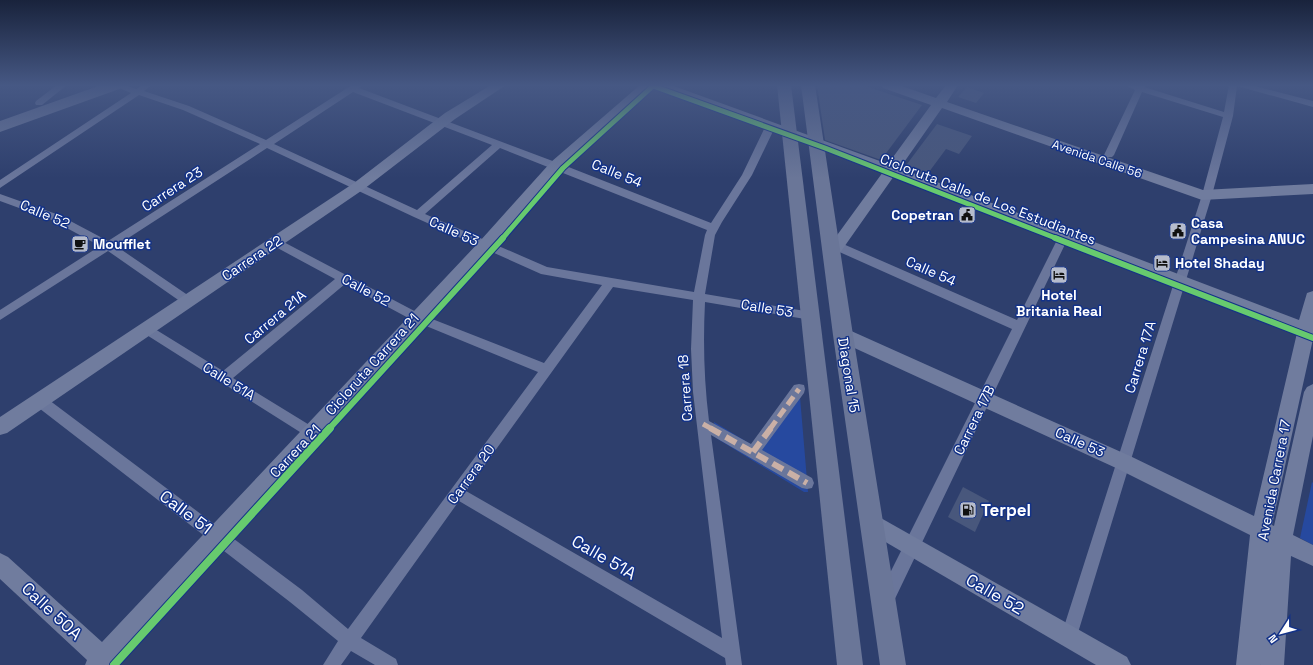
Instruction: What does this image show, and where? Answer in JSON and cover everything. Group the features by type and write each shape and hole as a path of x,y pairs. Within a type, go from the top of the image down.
{"highway":[{"path":"0,127 30,116"}],"main road":[{"path":"782,116 781,128 811,316 849,663"},
{"name":"Diagonal 15","path":"812,116 833,247 843,334 893,665"}],"street":[{"path":"0,185 102,116"},
{"name":"Calle 53","path":"204,116 359,186 418,215 545,271 811,316"},
{"name":"Carrera 23","path":"0,316 310,116"},
{"name":"Calle 54","path":"427,116 556,165 713,228"},
{"name":"Carrera 22","path":"0,427 359,186 451,116"},
{"name":"Carrera 21","path":"100,662 485,245 556,165 612,116"},
{"path":"747,116 1310,330"},
{"path":"833,247 930,116"},
{"name":"Avenida Calle 56","path":"982,116 1185,190 1313,189"},
{"name":"Avenida Calle 56","path":"987,116 1110,156 1192,184 1208,191 1313,180"},
{"path":"1110,156 1127,116"},
{"name":"Carrera 17A","path":"1069,636 1208,191 1228,116"},
{"name":"Carrera 18","path":"733,659 699,392 697,349 699,297 706,254 713,228 744,180 781,128"},
{"path":"418,215 499,144"},
{"name":"Calle 52","path":"0,197 50,215 108,246 188,301"},
{"name":"Carrera 17B","path":"884,604 1064,236"},
{"name":"Calle 52","path":"276,242 418,318 547,370"},
{"name":"Calle 54","path":"833,247 1020,327"},
{"name":"Carrera 21A","path":"224,378 344,278"},
{"name":"Carrera 20","path":"331,665 610,282"},
{"name":"Avenida Carrera 17","path":"1248,665 1261,529 1310,330 1313,297"},
{"name":"Calle 51A","path":"146,329 311,433"},
{"name":"Calle 53","path":"843,334 1124,462 1313,556"},
{"path":"753,452 799,389"},
{"name":"Avenida Carrera 17","path":"1272,665 1281,540 1313,392"},
{"name":"Calle 51","path":"40,401 296,596 349,640 390,665"},
{"path":"703,424 807,483"},
{"name":"Calle 51A","path":"457,493 733,659"},
{"name":"Calle 52","path":"872,523 1119,665"},
{"name":"Calle 50A","path":"0,564 100,662"}],"shaded area":[{"path":"799,385 808,492 804,492 716,438 714,422 752,445"},
{"path":"1312,482 1313,483 1313,545 1300,538"}],"building":[{"path":"822,116 914,116 881,160 825,140"},
{"path":"937,124 972,136 959,154 946,149 926,176 904,168"},
{"name":"Terpel","path":"963,487 989,501 975,532 948,517"}],"marked path":[{"path":"753,452 799,389"},
{"path":"703,424 807,483"}],"cycle path":[{"name":"Cicloruta Calle de Los Estudiantes","path":"114,665 493,249 563,168 620,116"},
{"name":"Cicloruta Calle de Los Estudiantes","path":"736,116 825,148 1313,338"}],"place":[{"name":"Copetran","path":"967,215"},
{"name":"Casa Campesina ANUC","path":"1178,231"},
{"name":"Moufflet","path":"80,244"},
{"name":"Hotel Shaday","path":"1162,263"},
{"name":"Hotel Britania Real","path":"1059,275"},
{"name":"Terpel","path":"968,510"}]}
